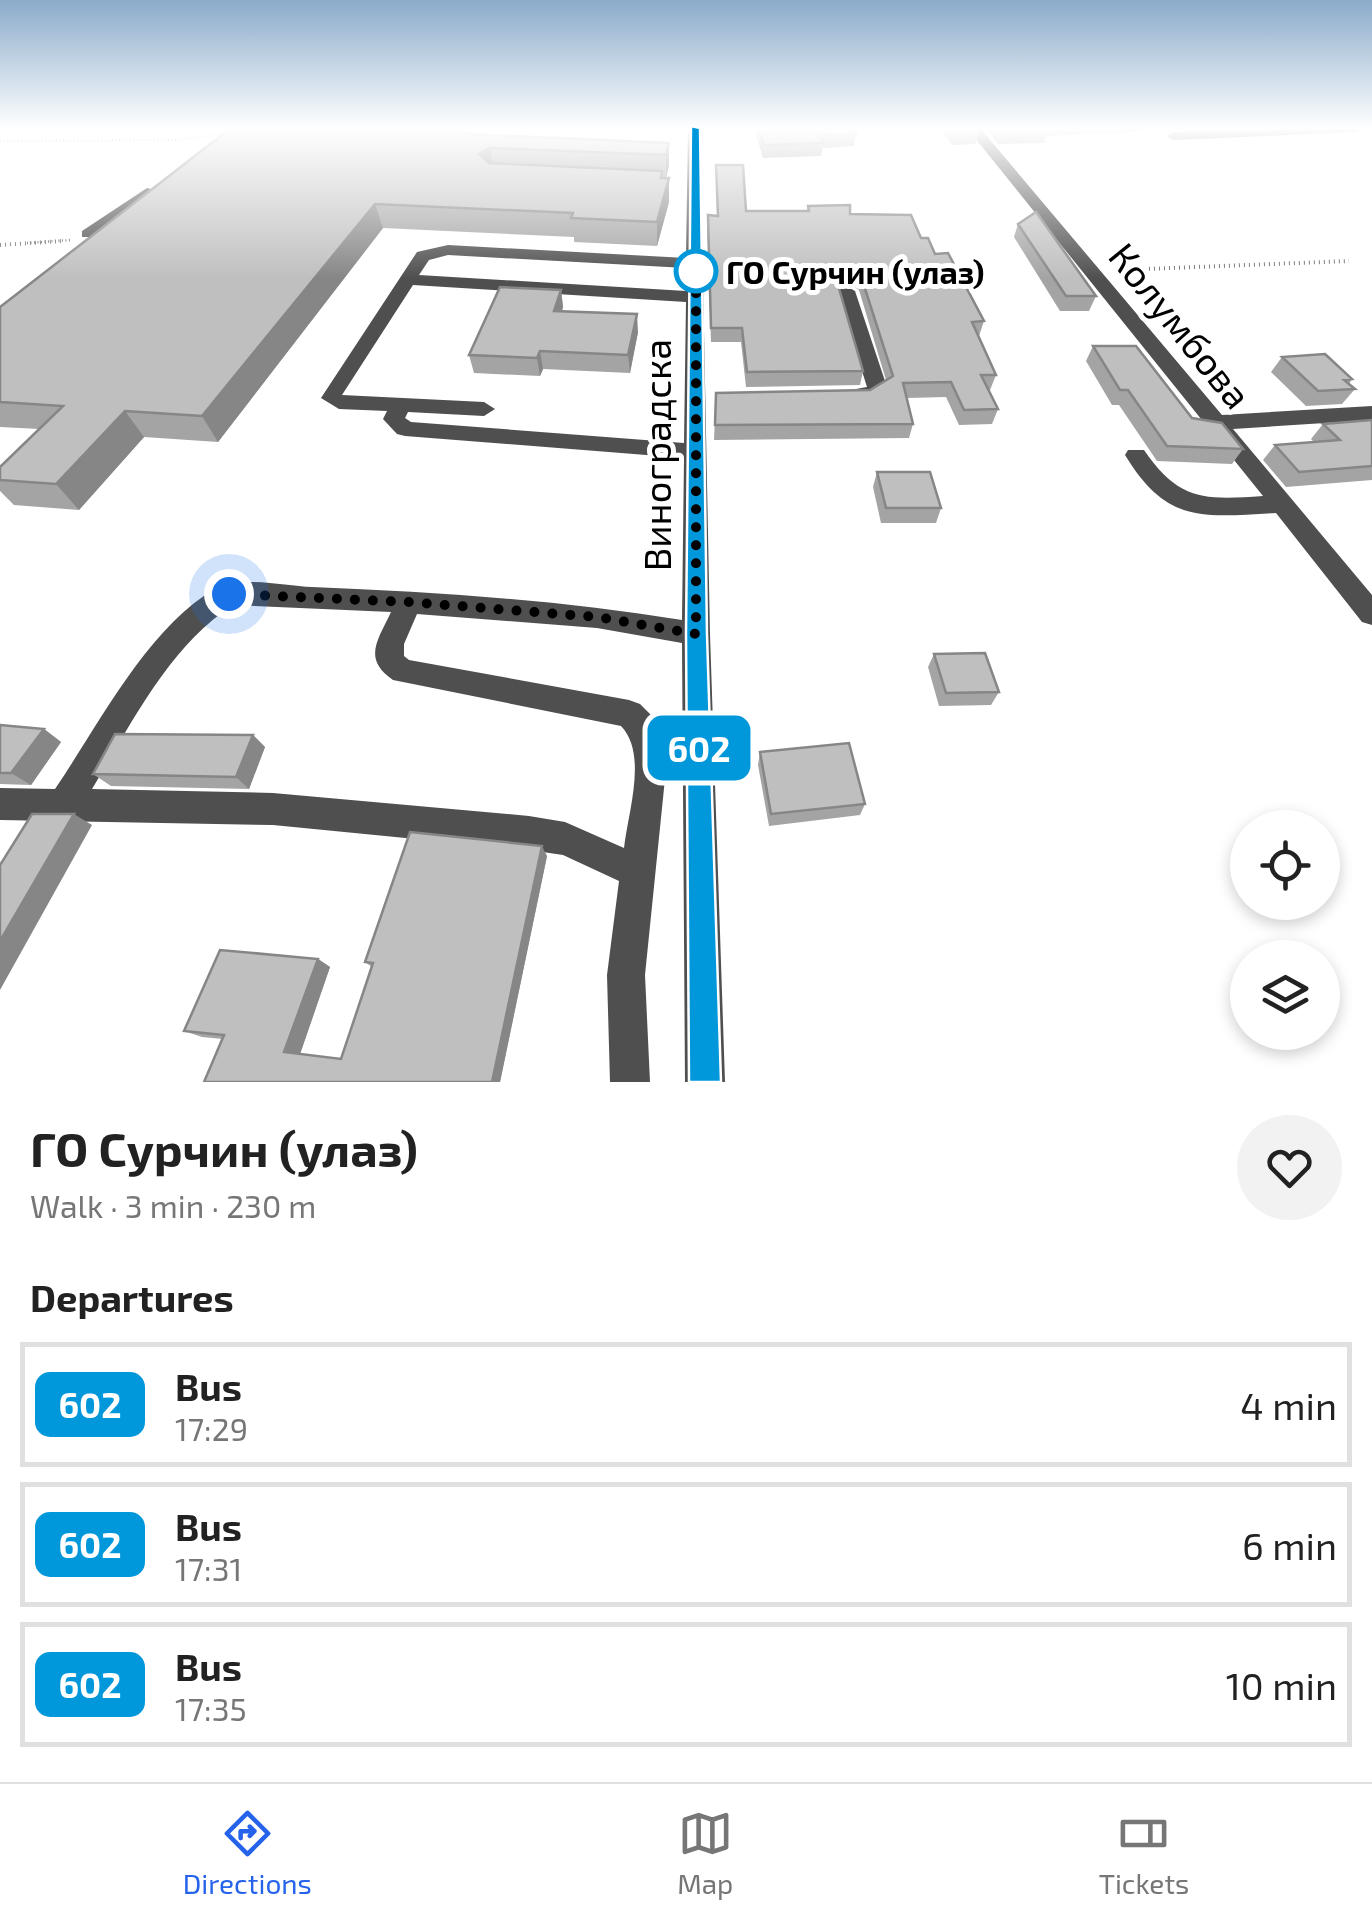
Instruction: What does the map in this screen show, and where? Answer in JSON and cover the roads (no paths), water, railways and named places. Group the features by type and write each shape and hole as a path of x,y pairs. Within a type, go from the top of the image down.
{"street":[{"path":"88,234 169,178"},
{"name":"Виноградска","path":"688,178 685,187 707,398 697,451 696,634 705,1082"},
{"name":"Колумбова","path":"1017,178 1372,614"},
{"path":"484,409 339,402 331,398 332,390 423,256 448,250 696,264"},
{"path":"407,279 696,297"},
{"path":"828,396 866,396 877,387 846,291"},
{"path":"401,405 394,419 404,429 697,451"},
{"path":"1213,423 1372,413"},
{"path":"1136,455 1160,488 1176,497 1216,506 1281,504"},
{"path":"63,806 176,637 212,601 244,593 408,602 597,617 696,634"},
{"path":"408,602 390,644 389,662 403,671 629,714 646,730 651,759 626,975 630,1082"},
{"path":"0,804 273,809 529,833 565,839 619,864 639,868"}],"place":[{"name":"ГО Сурчин (улаз)","path":"696,271"}]}
